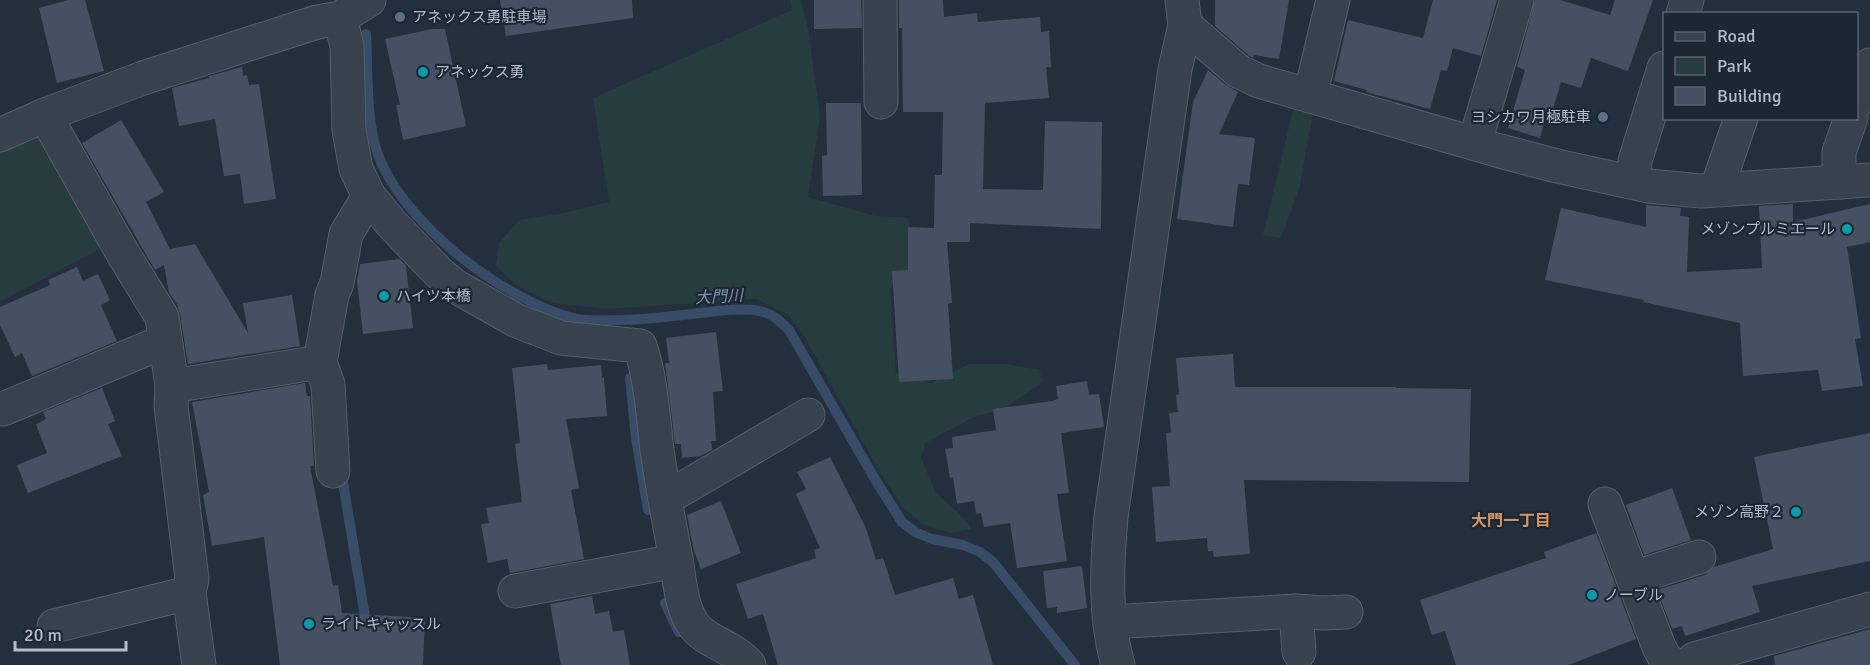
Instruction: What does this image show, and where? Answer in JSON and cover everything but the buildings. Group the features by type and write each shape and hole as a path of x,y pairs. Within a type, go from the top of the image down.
{"street":[{"path":"0,135 45,115 143,78 317,22 340,18 369,0"},
{"path":"880,0 870,62 881,102"},
{"path":"1310,96 1333,0"},
{"path":"1474,142 1517,0"},
{"path":"1183,13 1238,71 1259,81 1557,166 1648,186 1701,191 1717,188 1855,181 1839,152 1850,120"},
{"path":"1118,665 1110,622 1107,560 1111,517 1183,13"},
{"path":"340,18 347,46 349,130 356,169 369,196 391,223 438,272 455,286 517,321 561,338 640,346 648,371 665,499 682,597 696,628 734,651 749,665"},
{"path":"1858,99 1870,64"},
{"path":"1633,182 1635,161 1663,74"},
{"path":"45,115 122,252 162,317 172,386 171,406 192,579 189,593 199,665"},
{"path":"1717,188 1740,120"},
{"path":"333,471 328,385 320,362 346,234 369,196"},
{"path":"3,409 165,341"},
{"path":"172,386 320,362"},
{"path":"665,499 808,415"},
{"path":"1605,504 1659,647 1665,658 1673,665"},
{"path":"1633,578 1699,557"},
{"path":"515,591 676,561"},
{"path":"54,626 189,593"},
{"path":"1689,665 1694,659 1870,609"},
{"path":"1110,622 1296,611 1346,612"},
{"path":"1296,611 1299,652"}],"green space":[{"path":"790,0 801,0 808,29 820,116 808,197 876,216 907,218 921,255 919,266 890,289 896,373 931,383 969,364 1006,364 1039,370 1043,382 1005,408 974,417 925,443 921,458 936,493 965,519 971,529 950,533 922,524 902,506 877,467 804,336 788,315 757,299 607,309 552,303 516,285 496,265 499,243 519,220 559,214 609,202 593,98 792,10"},
{"path":"1294,106 1313,112 1300,186 1281,238 1263,235"},
{"path":"43,134 107,245 0,302 0,150"}],"waterway":[{"name":"大門川","path":"366,34 369,109 377,152 389,178 408,205 431,231 458,255 516,294 545,309 573,318 634,319 741,309 764,312 776,318 789,330 902,522 915,532 932,539 963,545 980,552 993,562 1075,665"},
{"path":"630,378 636,438 648,510"},
{"path":"341,470 367,629"},
{"path":"665,603 679,632"}],"place":[{"name":"アネックス勇駐車場","path":"400,17"},
{"name":"アネックス勇","path":"423,72"},
{"name":"ヨシカワ月極駐車","path":"1603,117"},
{"name":"メゾンプルミエール","path":"1847,229"},
{"name":"ハイツ本橋","path":"384,296"},
{"name":"メゾン高野２","path":"1796,512"},
{"name":"ノーブル","path":"1592,595"},
{"name":"ライトキャッスル","path":"309,624"}],"district":[{"name":"大門一丁目","path":"1511,521"}]}
